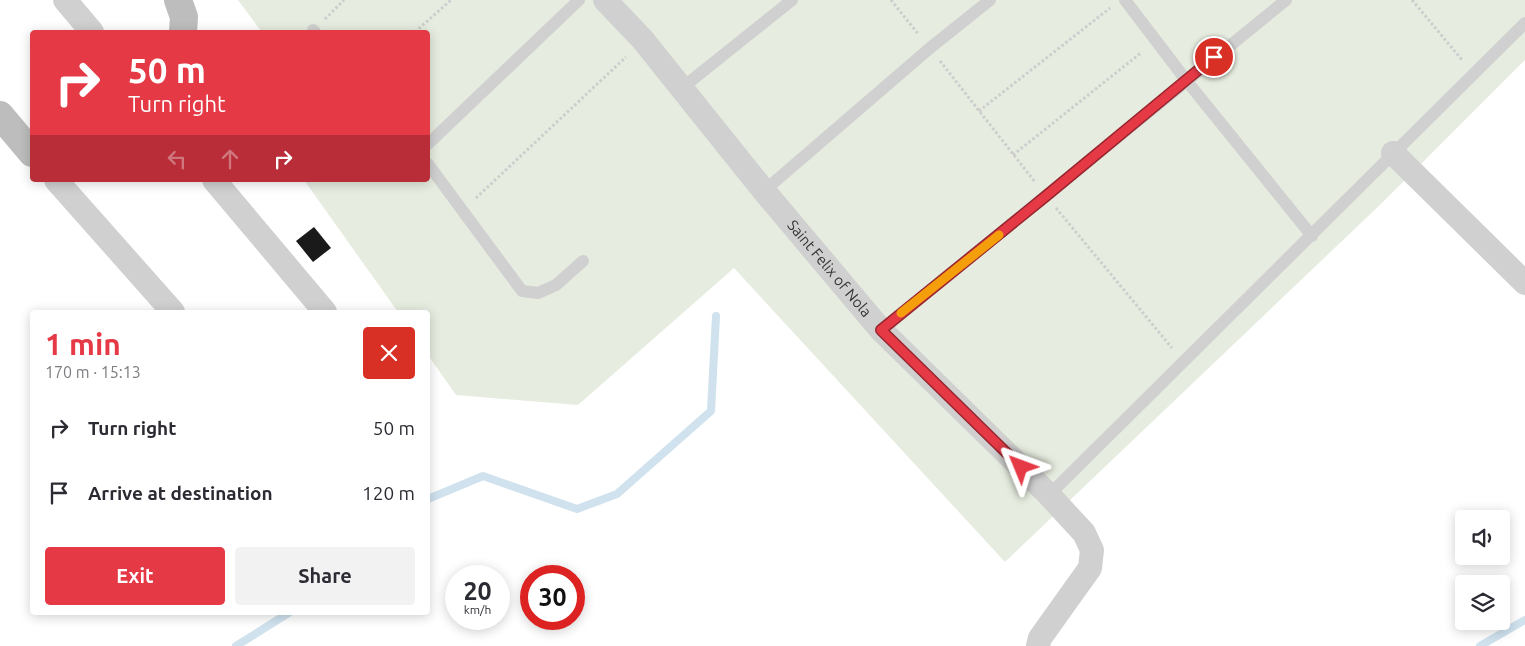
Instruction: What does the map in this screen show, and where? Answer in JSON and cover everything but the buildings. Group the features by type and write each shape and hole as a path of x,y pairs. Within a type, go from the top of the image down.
{"street":[{"path":"65,0 90,30"},
{"path":"178,0 184,17 183,30"},
{"name":"Saint Felix of Nola","path":"606,0 643,40 764,191 881,330 1049,495 1084,533 1092,550 1090,568 1040,638 1038,646"},
{"path":"0,115 30,151"},
{"path":"1393,153 1525,283"},
{"path":"58,182 171,310"},
{"path":"216,182 323,310"}],"lane":[{"path":"430,142 579,0"},
{"path":"682,88 792,0"},
{"path":"764,191 930,48 990,0"},
{"path":"1125,0 1186,80 1312,236"},
{"path":"881,330 1286,0"},
{"path":"1049,495 1525,23"},
{"path":"430,167 522,290 538,293 556,284 583,262"}],"path":[{"path":"316,30 344,0"},
{"path":"417,30 450,0"},
{"path":"1412,0 1474,74"},
{"path":"979,111 1112,6"},
{"path":"463,211 643,40"},
{"path":"1013,155 1156,41"}],"shaded area":[{"path":"238,0 1525,0 1525,60 1384,201 1005,562 734,268 578,405 456,395 430,358 430,310 397,310 305,182 430,182 430,30 260,30"}],"waterway":[{"path":"430,498 483,476 577,509 617,494 711,411 716,316"},
{"path":"236,646 285,615"},
{"path":"1480,646 1525,620"}],"slow traffic":[{"path":"901,313 999,235"}],"route":[{"path":"1021,467 881,330 1214,57"}]}
